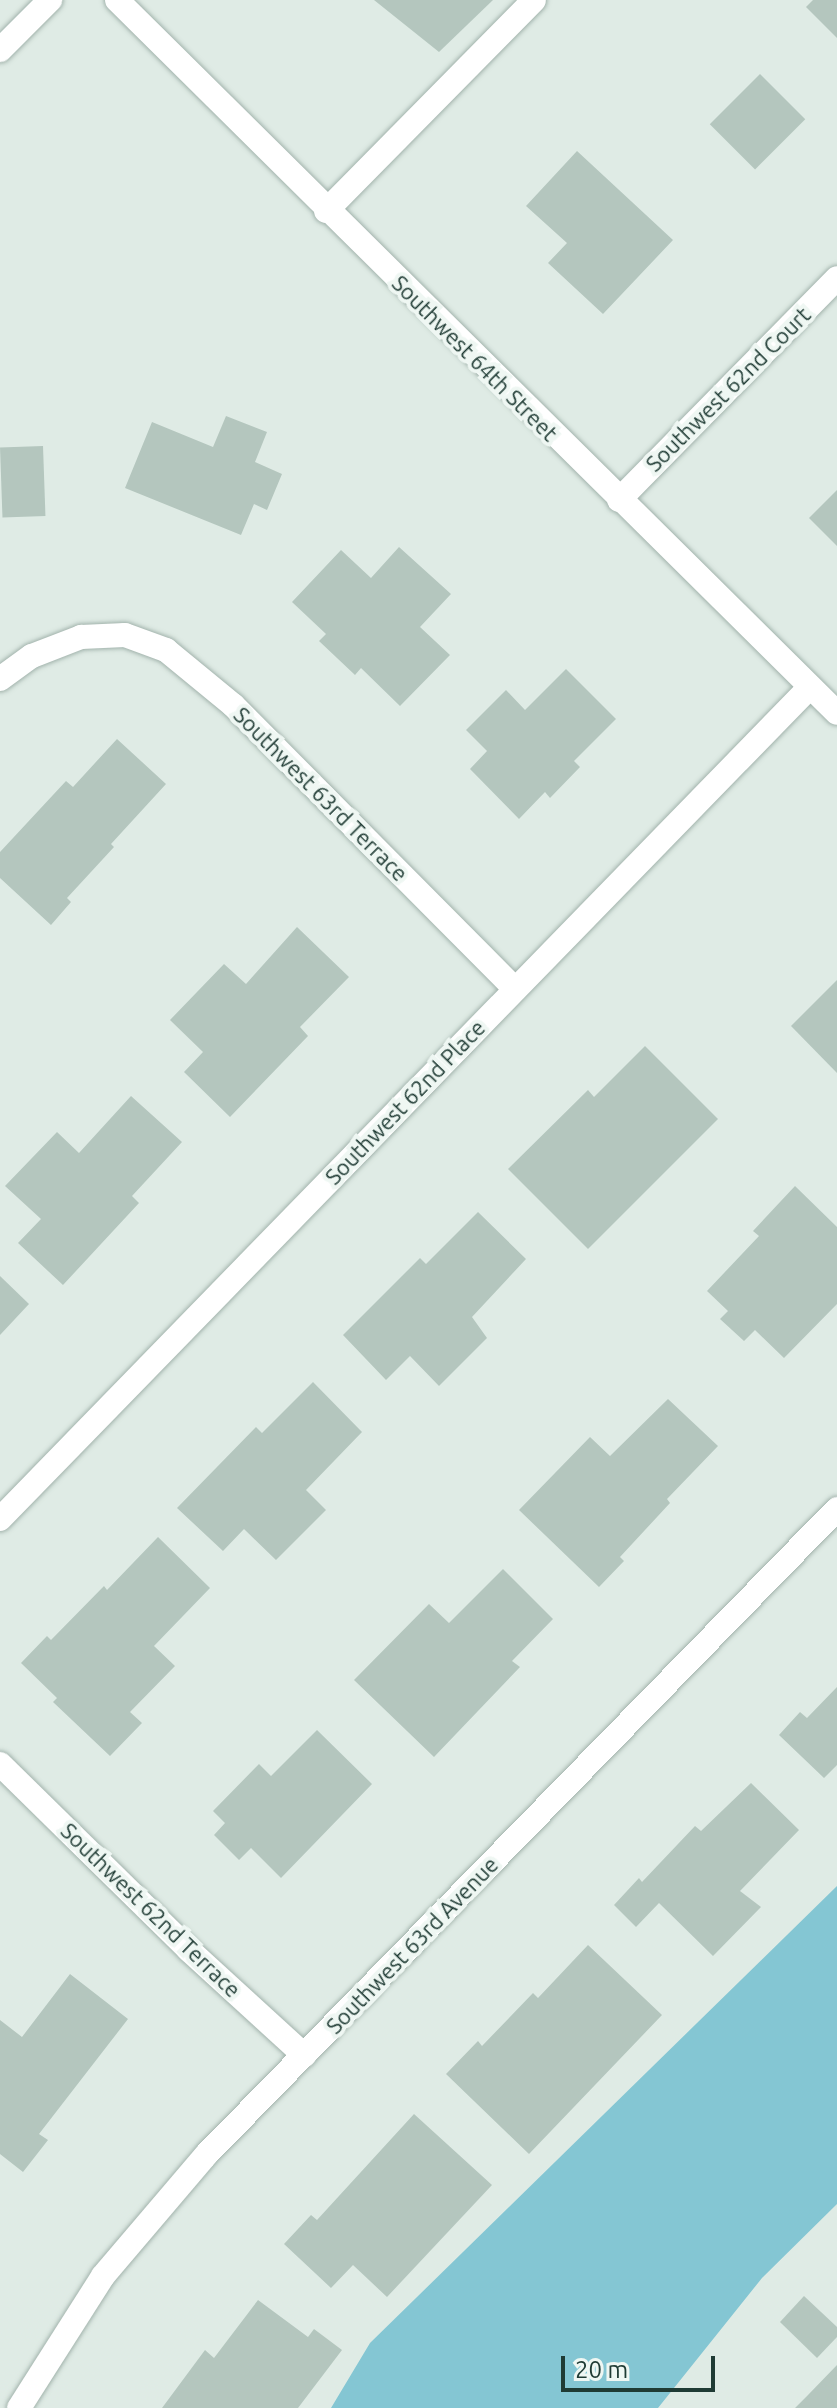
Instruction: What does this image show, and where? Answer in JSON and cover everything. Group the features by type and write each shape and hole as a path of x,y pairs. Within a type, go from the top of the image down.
{"street":[{"path":"0,50 50,0"},
{"name":"Southwest 64th Street","path":"117,0 326,211 837,713"},
{"path":"326,211 534,0"},
{"name":"Southwest 62nd Court","path":"619,500 837,278"},
{"name":"Southwest 63rd Terrace","path":"0,679 56,645 81,637 107,635 143,639 166,650 212,685 514,988"},
{"name":"Southwest 62nd Place","path":"0,1519 810,687"},
{"name":"Southwest 63rd Avenue","path":"19,2408 103,2276 206,2155 837,1509"},
{"name":"Southwest 62nd Terrace","path":"0,1764 189,1950 304,2055"}],"water":[{"path":"837,1886 837,2204 762,2278 658,2408 331,2408 370,2343"}],"building":[{"path":"374,0 493,0 439,52"},
{"path":"813,0 837,0 837,38 806,7"},
{"path":"760,74 805,119 755,169 710,124"},
{"path":"577,151 673,240 603,314 548,263 567,243 526,206"},
{"path":"226,416 267,432 255,462 282,474 267,510 254,504 241,535 125,488 152,422 213,447"},
{"path":"43,446 45,516 2,517 0,448"},
{"path":"837,490 837,546 809,518"},
{"path":"399,547 451,594 420,627 450,655 400,706 361,668 355,675 319,641 326,634 292,602 341,550 371,578"},
{"path":"566,669 616,719 574,761 580,767 550,798 545,792 519,819 470,769 487,751 466,730 506,690 525,710"},
{"path":"117,739 166,784 111,844 114,847 67,898 71,902 51,925 0,878 0,852 66,781 73,787"},
{"path":"297,927 349,977 300,1027 308,1036 230,1117 184,1072 203,1052 170,1020 224,964 246,984"},
{"path":"837,980 837,1073 791,1026"},
{"path":"645,1046 718,1119 588,1249 508,1169 588,1090 594,1097"},
{"path":"131,1096 182,1142 132,1196 139,1203 63,1285 18,1243 41,1219 5,1186 57,1132 79,1153"},
{"path":"795,1186 837,1227 837,1304 784,1358 755,1330 744,1341 720,1319 728,1311 707,1291 759,1236 753,1231"},
{"path":"478,1212 526,1259 472,1317 487,1338 439,1386 410,1356 386,1380 343,1335 420,1258 426,1264"},
{"path":"0,1276 29,1304 0,1335"},
{"path":"313,1382 362,1432 306,1490 326,1510 276,1560 244,1529 223,1551 177,1508 256,1427 262,1433"},
{"path":"668,1399 718,1446 667,1499 670,1503 620,1557 624,1561 599,1587 519,1510 590,1437 610,1456"},
{"path":"158,1537 210,1588 154,1646 175,1666 130,1712 142,1723 110,1756 53,1702 57,1698 21,1663 47,1636 51,1640 104,1586 107,1590"},
{"path":"503,1569 553,1619 512,1661 520,1667 434,1757 354,1680 429,1604 449,1623"},
{"path":"837,1687 837,1765 824,1778 779,1735 800,1712 807,1718"},
{"path":"317,1730 372,1784 281,1878 251,1848 239,1860 214,1835 225,1823 213,1811 259,1764 271,1776"},
{"path":"751,1783 799,1830 740,1891 761,1907 713,1956 659,1903 636,1927 614,1905 639,1878 642,1882 695,1826 701,1831"},
{"path":"588,1945 662,2015 529,2154 446,2074 478,2041 482,2046 533,1993 538,1998"},
{"path":"70,1974 128,2019 39,2134 48,2140 23,2172 0,2154 0,2020 22,2037"},
{"path":"414,2114 492,2185 387,2297 353,2265 331,2288 284,2244 311,2215 317,2220"},
{"path":"804,2296 837,2327 837,2337 817,2358 780,2322"},
{"path":"258,2300 308,2337 314,2329 342,2350 298,2408 162,2408 205,2350 214,2358"},
{"path":"837,2365 837,2408 795,2408 808,2395"}]}
